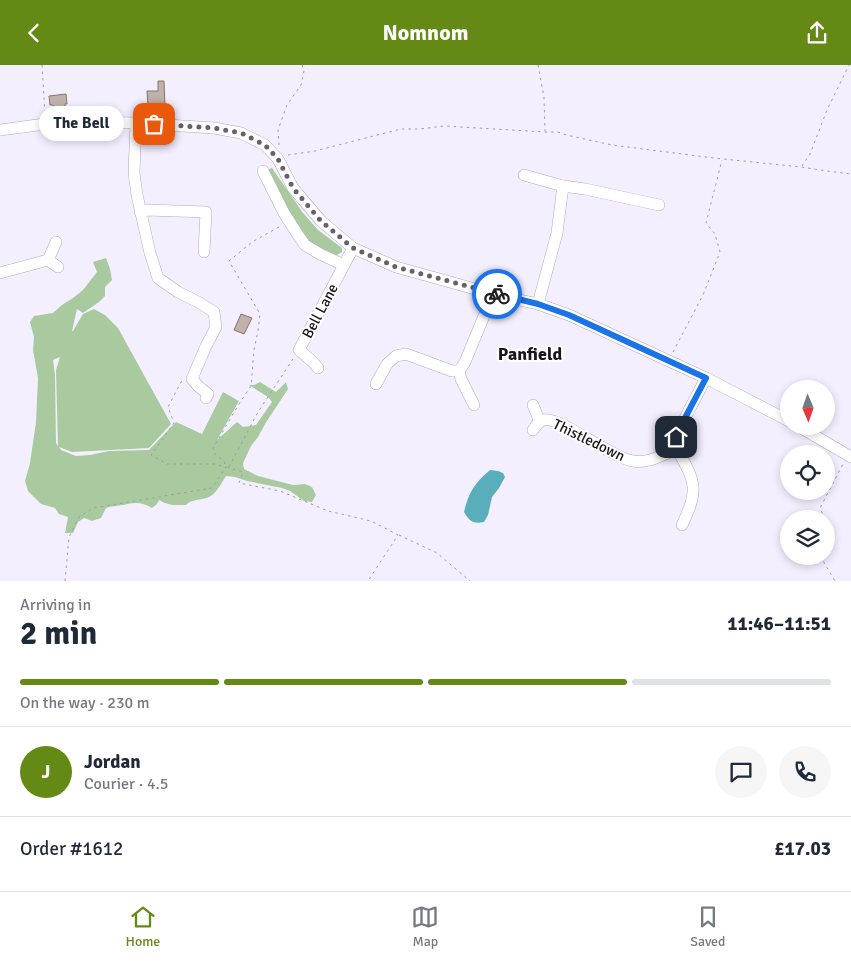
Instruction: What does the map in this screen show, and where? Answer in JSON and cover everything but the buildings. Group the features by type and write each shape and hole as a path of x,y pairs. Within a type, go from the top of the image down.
{"street":[{"path":"0,131 45,124 87,122 214,128 241,133 265,145 277,159 293,188 321,221 353,248 396,267 538,304 569,315 706,378 780,416"},
{"path":"136,123 134,173 140,211 158,278 178,292 214,312 216,327 192,379 208,394 206,398"},
{"path":"263,171 288,220 305,245 344,265"},
{"path":"524,175 563,186 659,205"},
{"path":"538,304 558,233 563,186"},
{"path":"140,211 206,212 204,251"},
{"path":"0,273 53,264 56,242"},
{"name":"Bell Lane","path":"318,368 300,350 353,248"},
{"path":"474,405 459,371 465,362 493,293"},
{"path":"376,384 388,364 396,356 406,354 452,371 459,371"},
{"path":"682,525 693,497 694,485 678,449 676,437 706,378"},
{"name":"Thistledown","path":"533,405 536,426 548,419 560,423 620,457 634,462 647,461 678,449"},
{"path":"813,435 849,456"}],"path":[{"path":"42,65 45,124"},
{"path":"277,159 280,148 278,131 287,105 300,85 304,71 302,65"},
{"path":"538,65 544,97 545,132"},
{"path":"801,167 810,153 849,65"},
{"path":"277,159 290,154 315,151 401,129 444,126 558,132 612,145 851,174"},
{"path":"668,361 703,295 720,252 715,234 706,223 722,159"},
{"path":"227,468 224,461 214,453 213,449 251,386 260,314 229,261 252,242 288,220"},
{"path":"65,581 69,537 79,517 93,508 212,488 227,468 258,412 288,365 300,350"},
{"path":"192,379 181,382 168,407 174,423 151,455 167,464 215,465 243,472 239,483 280,491 328,511 370,521 437,553 470,581"},
{"path":"820,510 849,456"},
{"path":"368,581 398,535"},
{"path":"825,565 834,581"}],"green space":[{"path":"272,168 303,213 318,230 342,248 342,252 335,256 307,244 264,171"},
{"path":"106,258 112,280 105,287 105,296 99,302 83,313 77,309 72,331 83,314 94,309 105,315 118,328 171,424 149,448 72,452 59,447 61,450 76,456 109,451 149,450 176,422 202,434 223,392 239,401 217,440 237,422 243,427 256,425 272,402 268,397 249,385 260,382 276,392 286,382 288,389 251,446 243,463 244,469 258,476 293,485 305,484 312,487 316,495 312,502 304,501 282,488 226,476 215,492 208,498 191,501 186,505 169,504 159,500 152,508 135,503 108,507 101,518 92,521 84,518 78,522 73,533 65,533 68,517 59,514 55,508 41,504 28,491 25,481 30,463 36,422 38,378 33,350 34,337 30,322 34,316 53,313 83,290 97,272 93,262","holes":["60,357 56,370 58,446 56,443 53,360"]}],"water":[{"path":"490,470 503,473 505,477 492,497 488,515 484,522 477,523 470,520 464,512 473,489"}],"way so far":[{"path":"154,124 214,128 241,133 265,145 278,159 293,188 321,221 353,248 396,267 497,294"}],"place":[{"name":"The Bell","path":"154,124"}],"district":[{"name":"Panfield","path":"530,354"}],"route":[{"path":"497,294 538,304 569,315 706,378 676,437"}]}
